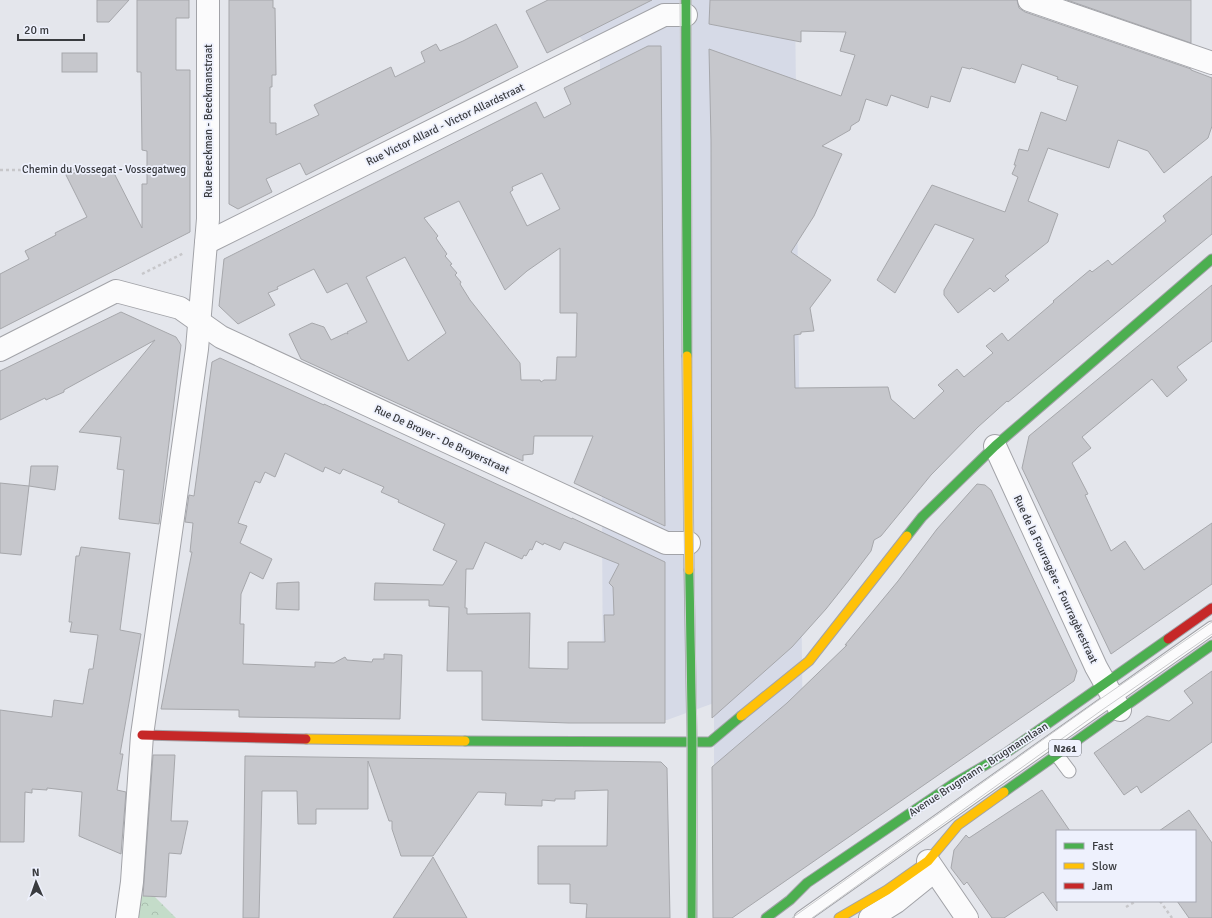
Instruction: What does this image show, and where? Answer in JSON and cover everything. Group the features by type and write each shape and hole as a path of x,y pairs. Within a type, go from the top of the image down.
{"main road":[{"path":"686,8 692,918"},
{"path":"142,735 415,741 710,742 809,660 922,517 995,446 1212,259"},
{"name":"Avenue Brugmann - Brugmannlaan","path":"841,918 887,890 928,869 958,825 1057,755 1112,697 1212,608"},
{"name":"Avenue Brugmann - Brugmannlaan","path":"766,918 790,900 807,884 953,784 1006,753 1212,645"}],"street":[{"name":"Rue Beeckman - Beeckmanstraat","path":"126,918 132,882 142,735 196,357 208,219 208,0"},
{"path":"1029,0 1212,63"},
{"name":"Rue Victor Allard - Victor Allardstraat","path":"206,243 664,15 686,8"},
{"path":"0,350 116,291 180,308 199,322"},
{"name":"Rue De Broyer - De Broyerstraat","path":"199,322 221,337 666,543 689,543"},
{"name":"Rue de la Fourragère - Fourragèrestraat","path":"995,446 1112,697"},
{"path":"870,918 898,905 928,869 968,918"}],"lane":[{"name":"Avenue Brugmann - Brugmannlaan","path":"801,918 1112,697 1212,628"},
{"path":"1057,755 1068,771"}],"path":[{"name":"Chemin du Vossegat - Vossegatweg","path":"0,170 208,169"},
{"path":"116,291 126,282 206,243"},
{"path":"1126,907 1134,902"},
{"path":"1161,902 1172,918"}],"shaded area":[{"path":"559,0 795,0 803,753 714,832 714,703 667,720 603,722 600,62 559,11"}],"green space":[{"path":"138,896 154,896 176,918 135,918"}],"building":[{"path":"97,0 129,0 109,22 97,22"},
{"path":"137,0 189,0 189,18 176,18 176,70 190,70 190,232 0,329 0,274 29,259 25,251 56,235 55,233 87,217 65,173 114,173 142,228 142,184 147,184 147,151 142,150 141,72 137,72"},
{"path":"229,0 273,0 273,8 275,8 276,75 272,75 272,87 270,87 270,123 276,123 276,135 319,115 314,105 391,67 395,77 425,62 421,52 436,44 440,51 496,24 518,67 306,175 300,163 266,179 272,192 238,209 229,204"},
{"path":"548,0 652,0 547,53 526,11"},
{"path":"710,0 1017,0 1019,8 1025,12 1191,69 1212,78 1212,126 1208,138 1164,173 1148,151 1118,140 1109,168 1048,148 1028,201 1058,214 1048,242 1005,276 1009,280 994,292 990,288 958,313 944,295 944,290 974,239 935,224 895,293 877,280 932,185 1005,212 1018,177 1012,174 1016,165 1014,165 1019,149 1028,151 1041,112 1066,121 1078,86 1022,64 1015,83 971,68 962,67 950,102 931,96 928,108 891,95 887,106 866,99 859,121 851,126 850,130 822,146 842,154 814,216 791,252 831,280 810,308 814,331 801,332 801,334 794,335 795,388 888,387 891,399 914,419 944,391 938,385 957,369 964,377 993,353 986,346 1002,333 1008,341 1090,270 1092,272 1108,260 1112,265 1166,221 1163,216 1212,176 1212,234 1008,402 1007,401 978,427 931,475 881,536 874,540 871,551 849,580 826,609 792,647 712,718 711,140 709,49 841,96 855,55 840,51 846,32 801,31 801,42 709,24"},
{"path":"1067,0 1191,0 1191,43"},
{"path":"648,46 661,46 665,526 574,483 593,436 534,436 533,454 523,455 523,461 301,359 289,334 312,323 324,327 331,340 346,333 348,334 347,332 367,322 347,283 327,293 314,269 268,293 275,305 238,324 219,306 224,259 536,102 544,118 571,104 564,88","holes":["542,173 560,209 527,226 510,192 513,190 512,187","459,201 505,290 527,271 560,248 560,313 577,313 576,357 557,357 556,380 544,380 541,382 540,380 521,380 520,363 470,300 460,284 461,282 455,275 457,273 450,265 452,264 445,256 447,254 436,238 438,236 424,218","405,257 446,333 408,361 366,277"]},
{"path":"62,53 97,53 97,72 62,72"},
{"path":"1212,285 1212,341 1177,367 1187,380 1167,397 1152,379 1082,437 1091,448 1072,463 1088,494 1085,495 1111,551 1125,541 1144,570 1212,523 1212,584 1111,654 1022,468 1029,436"},
{"path":"121,312 176,337 181,345 159,524 119,519 124,470 117,469 121,437 79,432 155,340 64,390 64,392 46,400 45,398 0,420 0,371"},
{"path":"220,358 324,404 665,562 665,723 569,723 482,720 482,671 447,671 449,607 429,606 429,600 374,600 375,583 443,585 457,561 433,550 445,524 398,502 399,500 381,492 384,487 343,469 340,474 325,467 323,472 285,453 275,477 265,472 260,483 255,481 238,523 247,526 240,543 272,559 263,579 250,572 241,594 240,624 244,624 243,664 315,667 315,662 334,663 345,657 347,660 372,662 373,659 384,659 384,654 402,655 400,719 239,717 239,710 161,709 192,552 190,552 193,523 185,522 189,495 194,496 212,362","holes":["536,541 543,545 544,543 560,550 564,542 619,564 609,583 613,587 614,615 604,615 605,642 568,642 568,669 529,668 530,613 467,614 467,608 465,608 466,569 473,569 485,542 522,559 524,555 526,556 530,549 532,550"]},
{"path":"31,466 58,466 55,490 29,486"},
{"path":"0,483 29,486 21,555 0,553"},
{"path":"977,484 985,485 991,490 1077,671 1074,681 732,918 713,918 712,767 787,703 847,645 845,645 898,581 937,529"},
{"path":"81,547 130,553 120,630 141,634 120,754 123,754 117,790 126,792 121,854 79,836 82,792 47,788 47,790 32,789 32,793 25,792 24,842 0,842 0,710 52,717 54,700 83,704 89,669 93,669 98,635 70,632 72,622 69,622 76,556 79,556"},
{"path":"299,582 299,610 276,609 277,583"},
{"path":"1212,671 1212,742 1141,793 1137,786 1124,795 1094,753 1147,716 1169,721 1193,703 1184,691"},
{"path":"153,755 175,755 171,821 188,821 181,854 169,853 166,897 143,896"},
{"path":"245,756 661,762 667,768 670,918 586,918 587,904 570,903 570,884 538,884 538,846 607,846 608,790 575,791 575,799 555,799 555,801 542,800 542,806 505,805 506,793 478,792 433,856 401,856 392,829 392,821 389,821 368,761 368,809 316,809 316,824 298,824 297,791 262,791 259,918 243,918"},
{"path":"1042,790 1069,830 1056,830 1057,911 1043,892 1004,918 992,918 967,882 964,885 951,868 954,850 966,835 969,838"},
{"path":"1189,810 1212,843 1212,918 1189,918 1178,902 1196,902 1196,830 1160,830"},
{"path":"433,857 467,918 393,918"}],"tram line":[{"path":"680,0 687,712 687,918"},
{"path":"691,0 693,522 697,742 696,918"},
{"path":"792,918 1096,702 1212,622"},
{"path":"812,918 1102,710 1212,634"}],"traffic: fast":[{"path":"686,0 687,356"},
{"path":"907,536 922,517 995,446 1212,259"},
{"path":"689,570 692,742 692,918"},
{"path":"766,918 790,900 807,883 953,784 1006,753 1168,639"},
{"path":"1004,792 1212,645"},
{"path":"465,741 710,742 741,716"}],"traffic: slow":[{"path":"687,356 689,570"},
{"path":"741,716 809,661 907,536"},
{"path":"306,739 465,741"},
{"path":"839,918 887,890 928,861 958,825 1004,792"}],"traffic: jam":[{"path":"1168,639 1212,608"},
{"path":"142,735 306,739"}]}
